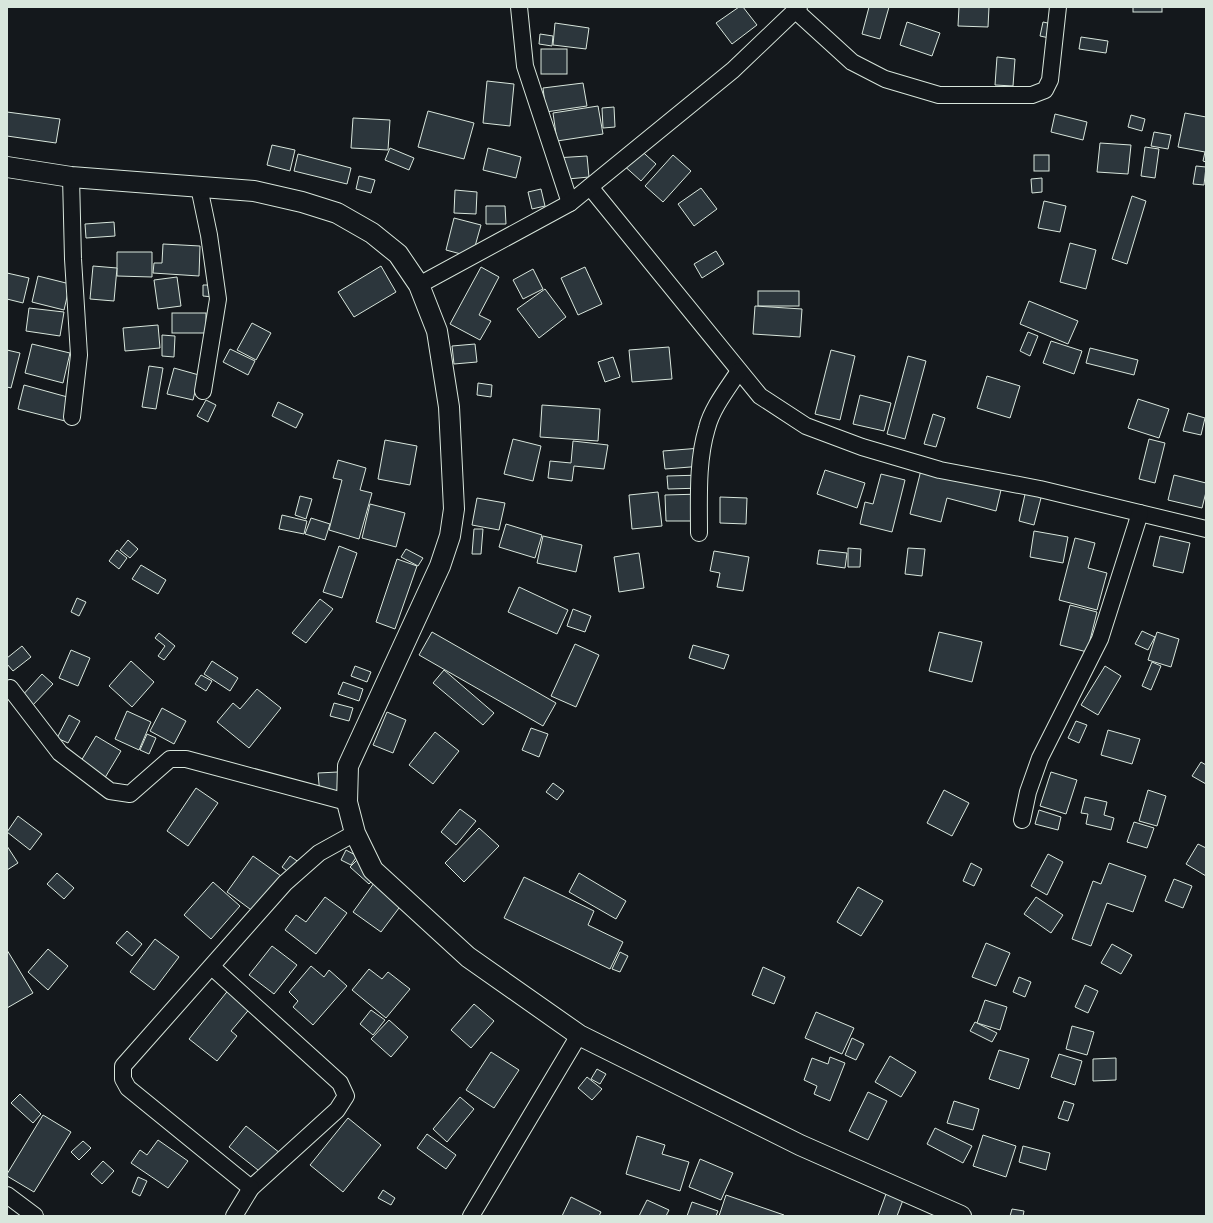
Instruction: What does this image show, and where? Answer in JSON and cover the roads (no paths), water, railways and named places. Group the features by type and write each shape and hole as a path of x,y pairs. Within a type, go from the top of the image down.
{"street":[{"path":"520,7 525,66 570,203"},
{"path":"419,285 570,203 733,70 798,9 852,62 885,79 939,95 1032,95 1045,90 1050,80 1058,7"},
{"path":"7,167 71,177 254,191 302,202 337,213 372,233 398,254 419,285 437,331 444,369 452,444 454,509 450,536 440,566 348,766 347,802 355,832 373,870 468,957 579,1035 800,1145 961,1216"},
{"path":"71,177 73,259 79,355 72,417"},
{"path":"199,186 209,235 218,299 203,391"},
{"path":"590,187 760,396 806,426 862,447 940,470 1040,489 1206,529"},
{"path":"699,533 700,468 707,427 724,394 739,372"},
{"path":"1022,820 1028,792 1040,758 1100,639 1140,513"},
{"path":"10,688 60,753 110,791 130,794 170,759 186,759 347,802"},
{"path":"251,1188 128,1088 123,1079 123,1066 285,883 319,853 355,832"},
{"path":"212,967 340,1083 346,1096 337,1110 251,1188 234,1216"},
{"path":"471,1216 579,1035"},
{"path":"7,1195 35,1216"}]}
